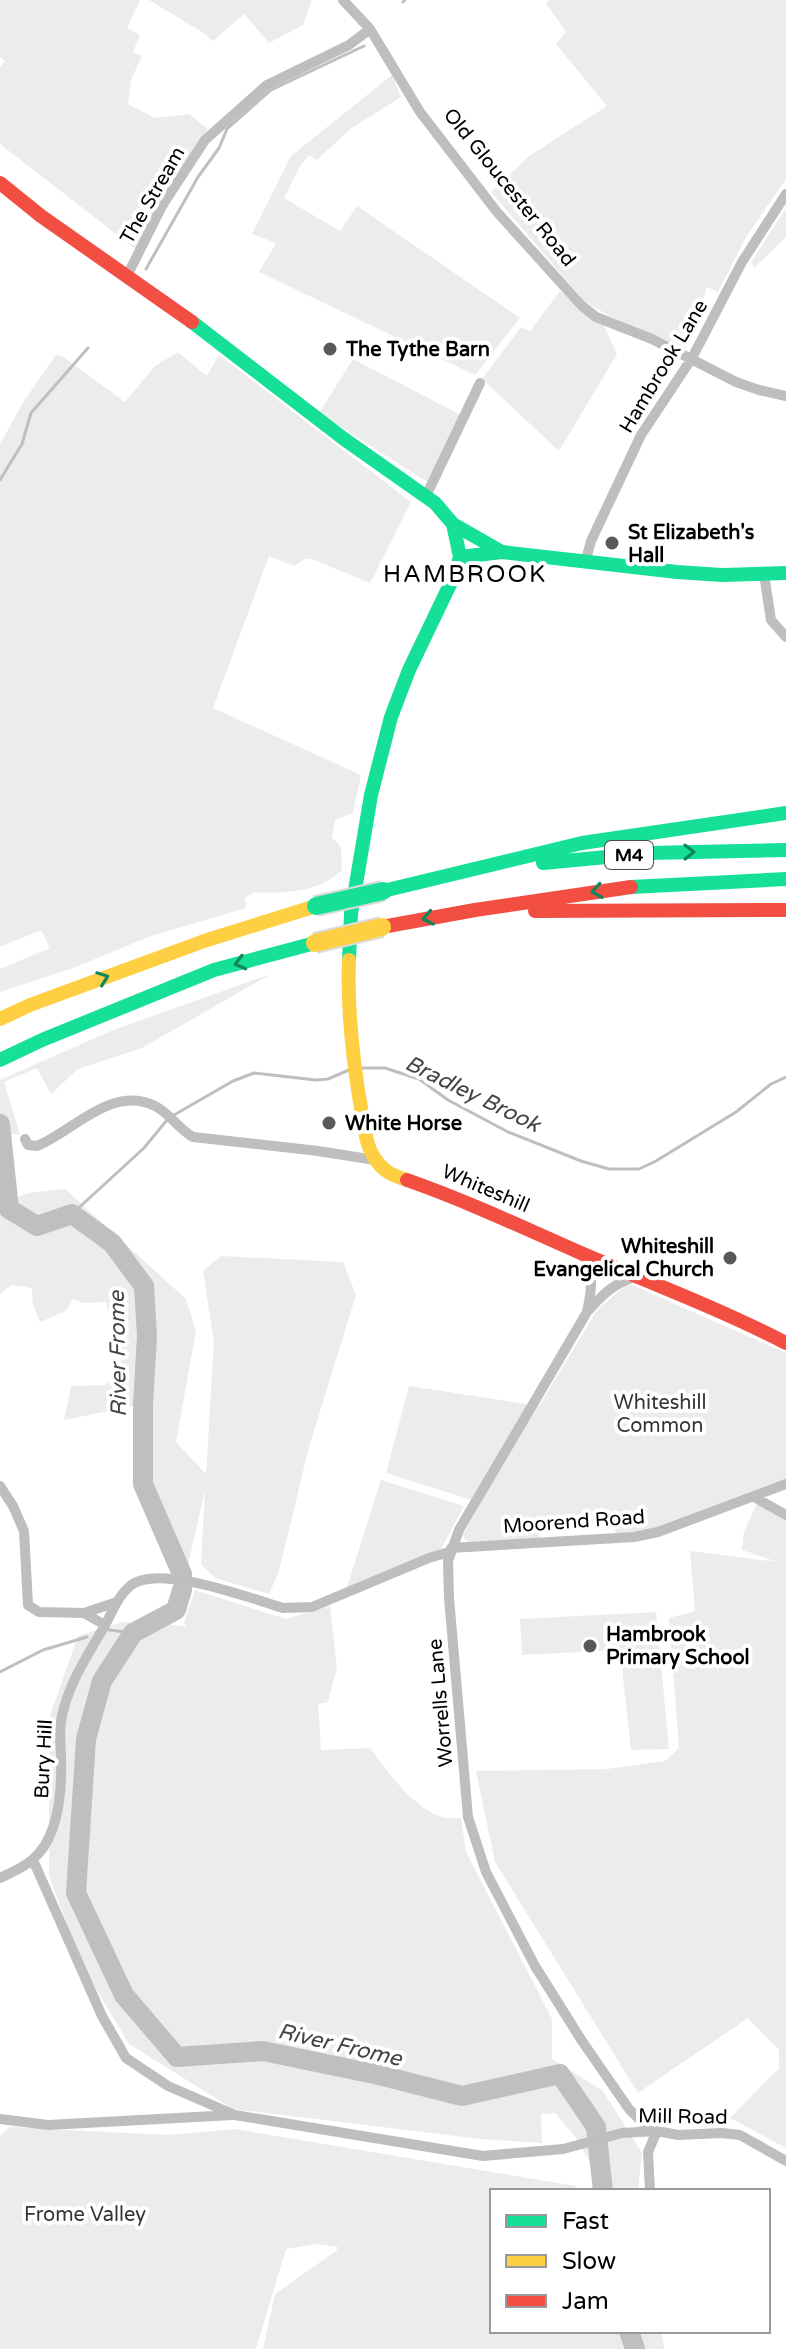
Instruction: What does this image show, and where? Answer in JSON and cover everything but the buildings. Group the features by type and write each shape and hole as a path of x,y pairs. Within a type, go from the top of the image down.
{"main road":[{"path":"0,183 41,216 207,332 344,439 426,496 453,524 502,552"},
{"path":"375,1160 368,1145 353,1046 348,988 351,914 371,795 391,717 460,557 453,524"},
{"path":"460,557 502,552 677,572 786,573"},
{"name":"M4","path":"0,1019 207,940 316,906 582,843 786,813"},
{"name":"M4","path":"472,870 649,853 786,850"},
{"name":"M4","path":"0,1060 214,970 382,927 627,887 786,879"},
{"name":"M4","path":"475,910 786,910"},
{"name":"Whiteshill","path":"375,1160 393,1175 461,1199 735,1317 786,1343"}],"street":[{"name":"Old Gloucester Road","path":"343,0 370,29 420,112 497,212 581,305 596,317 652,339 736,382 786,396"},
{"name":"The Stream","path":"127,276 162,206 205,140 267,85 349,45 370,29"},
{"name":"Hambrook Lane","path":"585,563 591,541 641,435 692,358 742,262 786,194"},
{"path":"426,496 480,383"},
{"path":"764,574 771,620 786,637"},
{"path":"25,1139 28,1145 37,1146 123,1099 140,1101 170,1116 193,1137 375,1160"},
{"name":"Worrells Lane","path":"583,1254 590,1268 592,1288 587,1312 459,1530 450,1550 449,1598 468,1817 486,1872 535,1966 582,2041 629,2109 657,2131"},
{"path":"587,1312 618,1282 637,1276"},
{"name":"Moorend Road","path":"105,1625 129,1587 145,1579 192,1581 283,1608 312,1607 450,1550 634,1537 658,1532 786,1484"},
{"path":"0,1486 24,1531 28,1605 39,1612 84,1613 117,1602"},
{"path":"754,1497 786,1515"},
{"path":"84,1613 105,1625"},
{"name":"Bury Hill","path":"33,1860 44,1845 59,1808 60,1724 69,1692 105,1625"},
{"path":"0,1878 33,1860 102,2016 126,2058 168,2086 235,2115"},
{"path":"0,2119 48,2125 235,2115"},
{"name":"Mill Road","path":"235,2115 483,2156 563,2149 622,2133 722,2133 740,2135 786,2161"},
{"path":"650,2189 648,2152 657,2131"}],"green space":[{"path":"0,0 140,0 127,28 140,35 133,52 142,56 131,80 128,104 155,118 189,114 208,129 177,174 138,251 0,144 0,68 5,61 0,57"},
{"path":"149,0 312,0 303,25 269,43 244,14 213,41"},
{"path":"549,0 786,0 786,179 746,237 718,292 707,287 686,348 611,317 584,301 491,192 529,156 607,106 556,44 566,32 546,3"},
{"path":"392,75 401,97 349,130 317,160 309,155 284,198 340,231 357,206 520,318 475,375 259,272 276,243 252,234 291,156"},
{"path":"786,208 786,237 754,268 751,262"},
{"path":"560,291 589,317 602,322 617,354 559,451 482,379 521,327 530,331"},
{"path":"178,352 207,376 219,355 411,502 370,583 312,559 305,559 294,566 269,556 213,708 361,775 353,813 335,820 332,837 341,847 342,870 323,883 301,890 254,892 245,898 246,908 151,936 73,968 0,992 0,969 50,948 41,930 0,947 0,444 24,401 56,355 62,356 125,402 155,366"},
{"path":"353,359 461,415 429,483 319,413"},
{"path":"271,974 142,1048 78,1069 51,1094 37,1068 4,1082 20,1134 0,1135 0,1080 113,1030"},
{"path":"65,1189 186,1299 196,1331 176,1442 206,1474 214,1342 203,1271 221,1256 343,1262 356,1295 309,1447 279,1571 269,1594 215,1578 201,1564 205,1490 188,1565 145,1475 145,1404 64,1420 71,1386 105,1385 124,1373 106,1302 84,1303 72,1299 66,1311 40,1322 33,1305 32,1288 12,1285 0,1294 0,1203 29,1193"},
{"name":"Whiteshill Common","path":"626,1285 786,1353 786,1480 656,1528 617,1535 612,1524 539,1529 539,1538 477,1544 466,1541 463,1535 481,1503 386,1473 409,1386 539,1406 597,1310"},
{"path":"381,1480 464,1506 440,1551 347,1587"},
{"path":"758,1501 786,1515 786,2148 730,2118 779,2068 779,2050 748,2018 638,2093 495,1862 476,1771 607,1769 665,1761 679,1748 669,1618 695,1611 690,1551 777,1562 742,1550 744,1532"},
{"path":"195,1590 286,1619 330,1606 337,1668 328,1702 318,1704 321,1750 370,1748 421,1806 442,1817 461,1818 466,1852 552,2019 552,2059 603,2091 642,2153 638,2189 605,2189 577,2139 555,2113 541,2114 542,2143 481,2139 233,2109 129,2044 82,1965 49,1876 49,1718 78,1636 122,1622 186,1626 184,1622"},
{"path":"656,1612 669,1749 631,1750 620,1650 522,1655 520,1619"},
{"name":"Frome Valley","path":"10,2127 167,2135 235,2129 576,2186 578,2189 490,2189 490,2333 660,2333 664,2349 263,2349 275,2294 338,2247 317,2244 286,2249 256,2349 0,2349 0,2136"}],"waterway":[{"path":"146,269 198,177 219,148 227,129 271,90 364,46"},
{"path":"0,480 22,444 31,413 88,348"},
{"name":"Bradley Brook","path":"360,1068 385,1068 419,1079 448,1100 508,1132 609,1169 639,1169 656,1161 786,1077"},
{"name":"Bradley Brook","path":"174,1115 233,1081 254,1073 316,1080 328,1079 349,1070"},
{"name":"Bradley Brook","path":"72,1214 144,1148 167,1120"},
{"name":"River Frome","path":"0,1124 9,1209 37,1226 72,1214 112,1243 144,1286 147,1336 143,1484 182,1574"},
{"name":"River Frome","path":"182,1590 176,1610 133,1633 102,1681 86,1739 76,1893 124,1995 177,2057 263,2051 462,2096 560,2074 596,2127 603,2189"},
{"path":"109,1630 133,1633"},
{"path":"0,1672 43,1650 87,1637"},
{"name":"River Frome","path":"630,2333 635,2349"}],"traffic: fast":[{"path":"192,322 344,439 435,503 453,524 460,557 455,574 409,670 391,717 371,795 351,914 349,960"},
{"path":"453,524 502,552"},
{"path":"460,557 502,552 677,572 722,575 786,573"},
{"path":"383,891 582,843 786,813"},
{"path":"543,863 649,853 786,850"},
{"path":"631,887 786,879"},
{"path":"316,906 383,891"},
{"path":"0,1060 214,970 315,943"}],"traffic: slow":[{"path":"0,1019 207,940 316,906"},
{"path":"315,943 382,927"},
{"path":"349,960 351,1037 366,1138 382,1168 407,1180"}],"traffic: jam":[{"path":"0,183 41,216 192,322"},
{"path":"382,927 631,887"},
{"path":"535,911 786,910"},
{"path":"407,1180 711,1308 786,1343"}],"place":[{"name":"The Tythe Barn","path":"330,349"},
{"name":"St Elizabeth's Hall","path":"612,543"},
{"name":"White Horse","path":"329,1123"},
{"name":"Whiteshill Evangelical Church","path":"730,1258"},
{"name":"Hambrook Primary School","path":"590,1646"}],"district":[{"name":"HAMBROOK","path":"465,574"}]}
